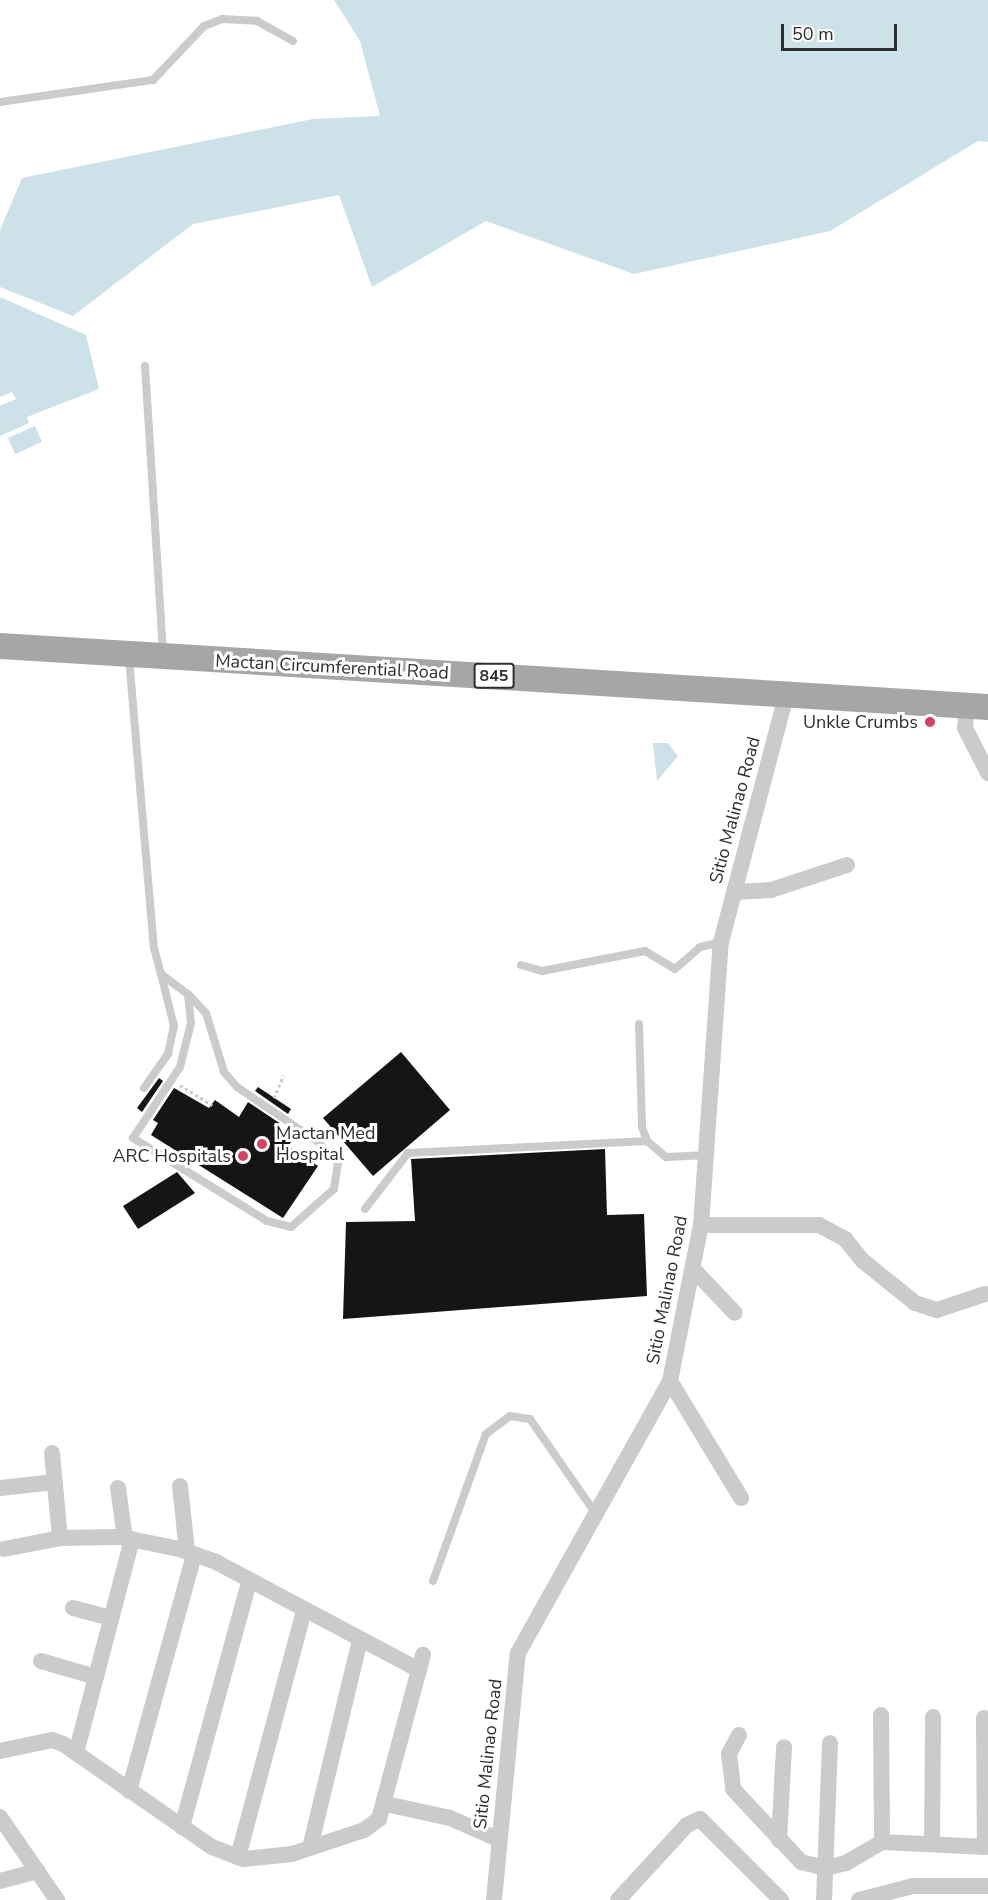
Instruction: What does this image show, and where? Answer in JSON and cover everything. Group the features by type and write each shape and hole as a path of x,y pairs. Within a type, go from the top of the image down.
{"main road":[{"name":"Mactan Circumferential Road","path":"0,646 978,706"}],"street":[{"name":"Sitio Malinao Road","path":"494,1900 498,1839 518,1653 594,1511 670,1380 694,1270 701,1225 709,1155 721,942 787,693"},
{"path":"978,706 965,728 988,773"},
{"path":"734,892 771,890 847,865"},
{"path":"701,1225 819,1225 845,1239 862,1261 915,1303 937,1310 985,1293"},
{"path":"694,1270 735,1313"},
{"path":"670,1380 741,1498"},
{"path":"52,1453 60,1538"},
{"path":"0,1488 55,1482"},
{"path":"129,1791 191,1553 180,1486"},
{"path":"76,1753 111,1618 128,1539 118,1488"},
{"path":"0,1751 52,1740 76,1753 182,1827 238,1857 310,1848 364,1830 379,1819 386,1803 421,1663 360,1640 191,1553 128,1539 60,1538 4,1550"},
{"path":"182,1827 249,1582"},
{"path":"73,1608 111,1618"},
{"path":"238,1857 304,1610"},
{"path":"310,1848 360,1640"},
{"path":"41,1661 96,1677"},
{"path":"881,1715 882,1842"},
{"path":"932,1844 933,1717"},
{"path":"739,1735 729,1754 729,1778 779,1840 801,1862 825,1868 846,1863 882,1842 987,1847 984,1718"},
{"path":"824,1900 830,1743"},
{"path":"779,1840 784,1747"},
{"path":"386,1803 436,1819 450,1818 461,1827 498,1839"},
{"path":"5,1814 57,1900"},
{"path":"618,1900 687,1825 700,1819 781,1900"},
{"path":"0,1881 38,1871"},
{"path":"860,1900 913,1886 988,1886"}],"lane":[{"path":"0,102 153,80 204,26 222,19 257,21 292,41"},
{"path":"145,366 164,657"},
{"path":"129,655 154,948 174,1026 168,1054 144,1088"},
{"path":"521,965 542,971 645,951 675,969 700,946 721,942"},
{"path":"161,974 188,994 206,1013 224,1072 237,1087 316,1141 338,1163 334,1189 291,1227 267,1221 133,1138 180,1067 191,1023 188,994"},
{"path":"639,1024 642,1127 647,1141 666,1157 709,1155"},
{"path":"365,1209 408,1153 647,1141"},
{"path":"433,1581 486,1434 510,1416 530,1419 594,1511"}],"path":[{"path":"274,1098 284,1075"},
{"path":"178,1084 212,1105"}],"water":[{"path":"334,0 988,0 988,142 978,141 830,231 634,274 486,221 372,287 339,195 193,224 73,316 0,287 0,230 22,178 313,119 380,116 360,41"},
{"path":"0,297 86,335 99,389 27,417 29,423 0,436 0,406 16,399 12,392 0,397"},
{"path":"35,426 42,442 15,454 8,438"},
{"path":"653,743 668,743 678,756 657,781"}],"building":[{"path":"401,1052 450,1110 373,1176 323,1118"},
{"path":"159,1078 163,1081 142,1112 137,1108"},
{"path":"258,1087 291,1109 288,1114 255,1091"},
{"name":"ARC Hospitals","path":"174,1088 209,1108 215,1100 239,1117 248,1102 281,1124 277,1131 292,1141 288,1146 318,1166 283,1218 151,1135 158,1123 153,1120"},
{"path":"605,1149 607,1215 644,1214 647,1296 343,1319 346,1222 415,1221 411,1159"},
{"path":"177,1172 195,1193 138,1229 123,1206"}],"place":[{"name":"Unkle Crumbs","path":"930,722"},
{"name":"Mactan Med Hospital","path":"262,1144"},
{"name":"ARC Hospitals","path":"243,1156"}]}
